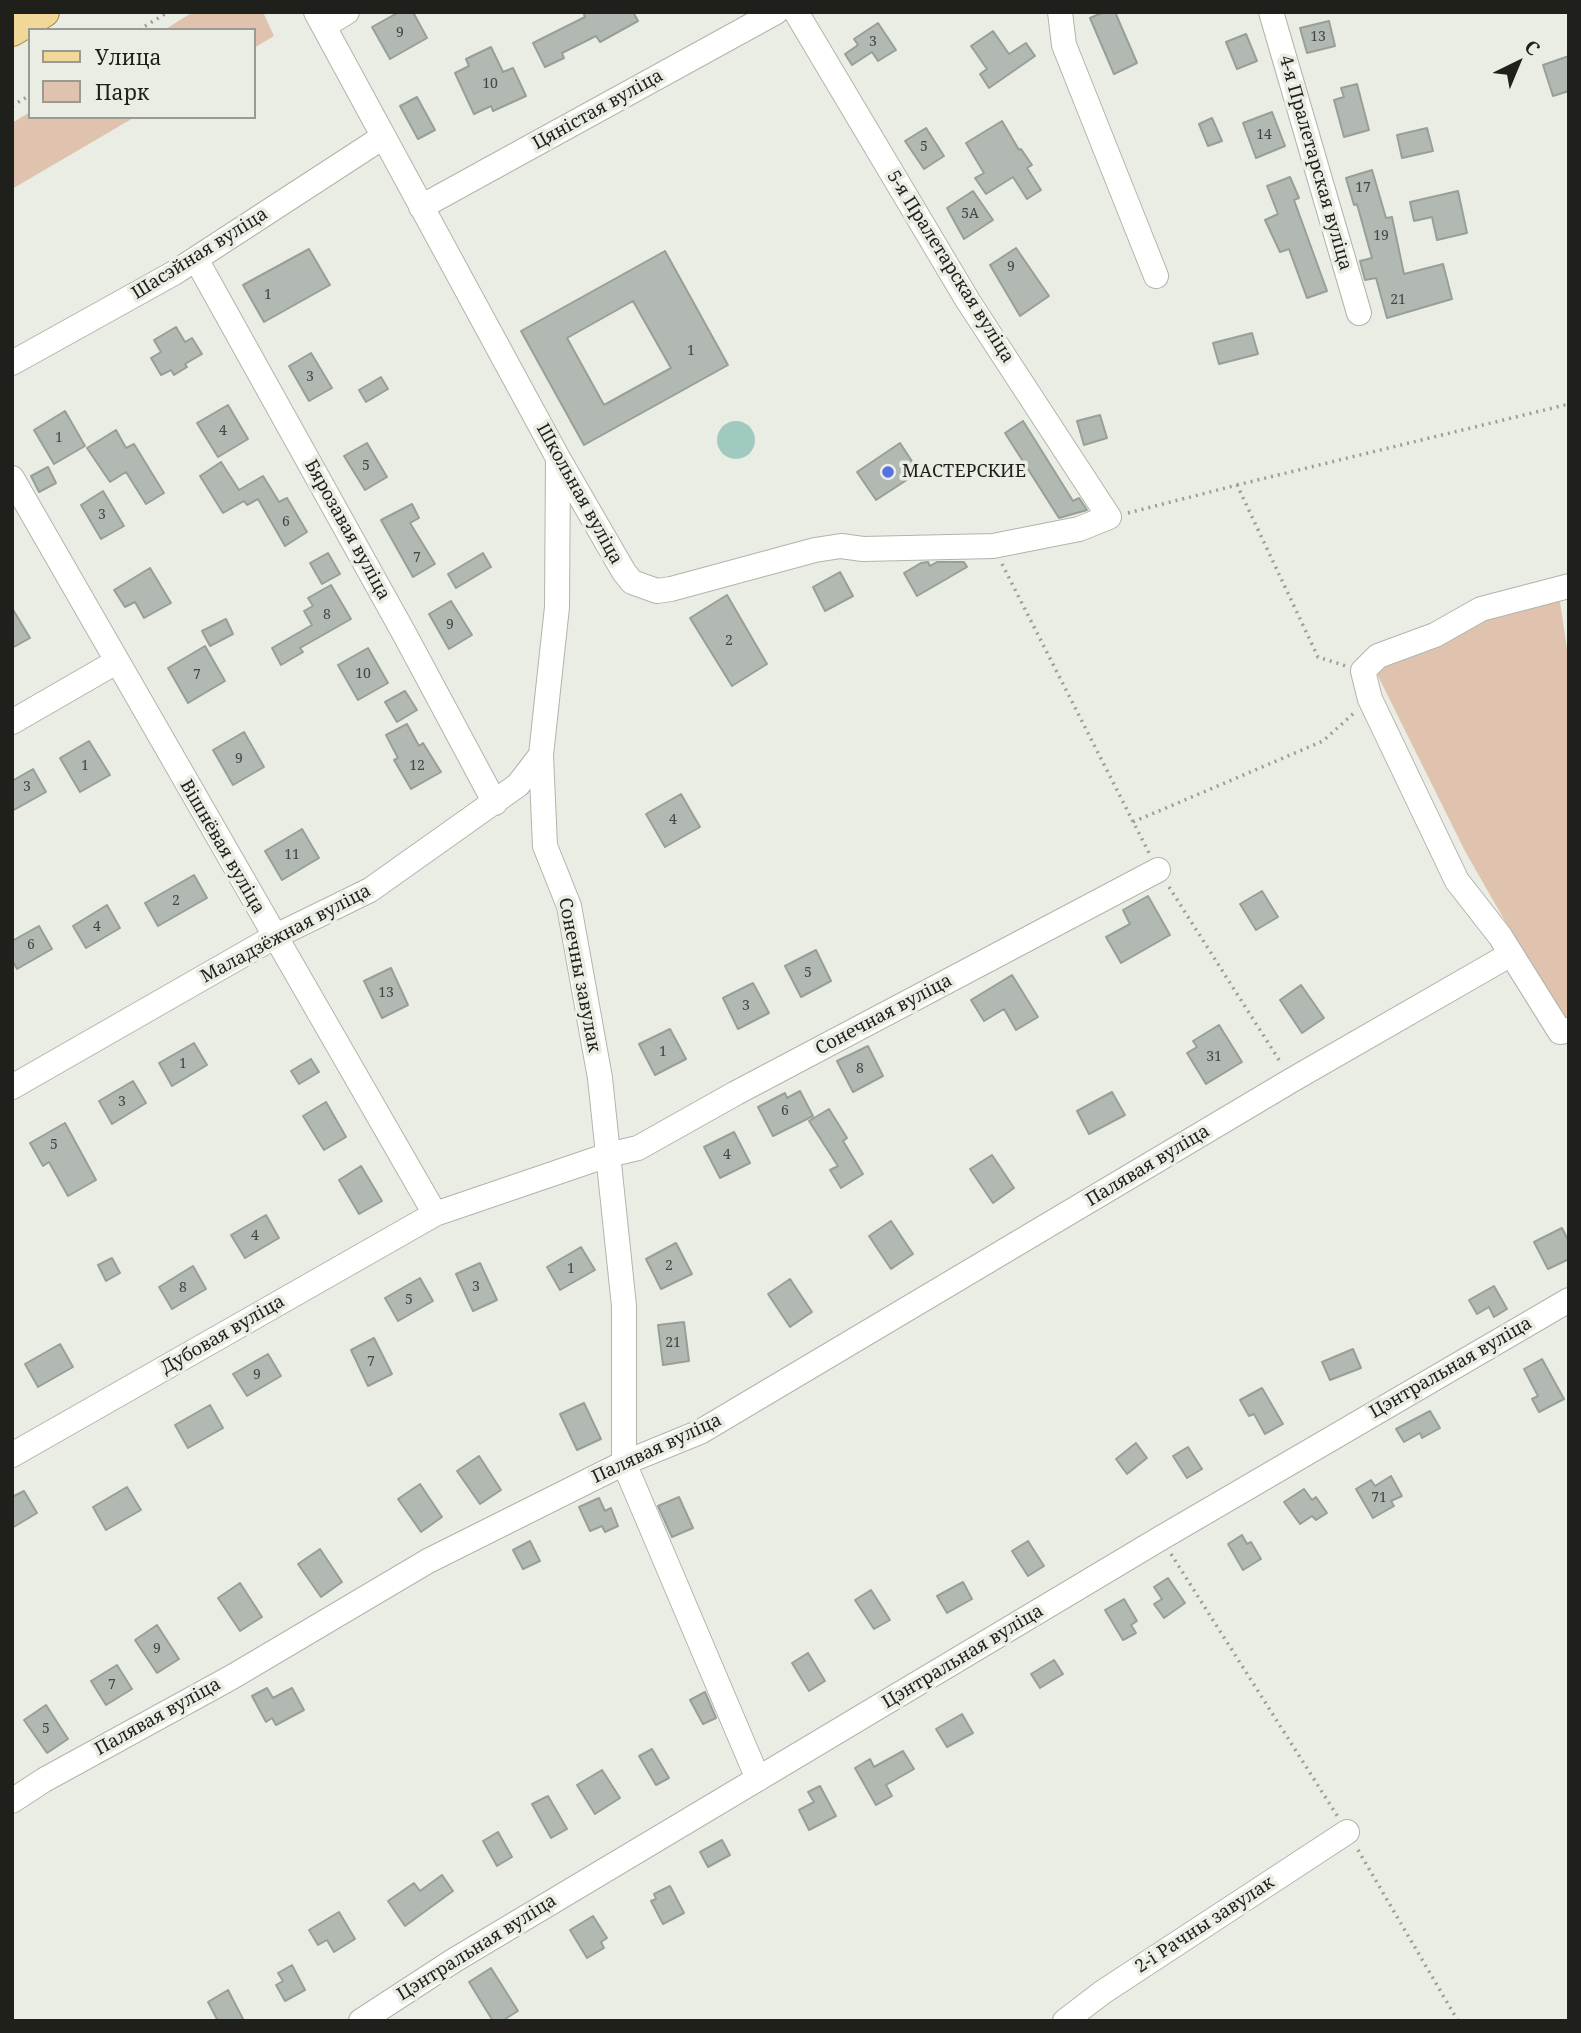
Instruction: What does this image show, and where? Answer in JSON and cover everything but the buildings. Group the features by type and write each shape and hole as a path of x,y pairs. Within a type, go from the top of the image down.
{"main road":[{"path":"12,31 44,12"}],"street":[{"path":"320,19 347,12"},
{"name":"Цяністая вуліца","path":"421,207 776,12"},
{"name":"5-я Пралетарская вуліца","path":"796,12 968,301 1109,517"},
{"path":"1060,12 1064,45 1156,276"},
{"name":"4-я Пралетарская вуліца","path":"1271,12 1359,313"},
{"name":"Школьная вуліца","path":"320,19 558,458 632,582 644,589 671,589 815,550 841,546 863,549 993,546 1079,529 1109,517"},
{"name":"Шасэйная вуліца","path":"12,363 196,259 383,137"},
{"name":"Бярозавая вуліца","path":"196,259 495,803"},
{"name":"Сонечны завулак","path":"558,458 557,607 541,755 545,846 569,906 600,1078 624,1306 624,1463"},
{"name":"Вішнёвая вуліца","path":"12,478 435,1214"},
{"path":"1569,586 1481,609 1435,635 1378,656 1363,671 1370,699 1457,881 1511,954 1560,1032 1569,1030"},
{"path":"12,722 116,662"},
{"name":"Маладзёжная вуліца","path":"12,1087 274,937 370,890 518,785 541,755"},
{"name":"Сонечная вуліца","path":"608,1155 638,1148 667,1133 736,1093 1158,870"},
{"name":"Палявая вуліца","path":"12,1801 44,1780 232,1677 428,1561 624,1463 700,1432 1292,1080 1511,954"},
{"path":"435,1214 608,1155"},
{"name":"Дубовая вуліца","path":"12,1455 435,1214"},
{"name":"Цэнтральная вуліца","path":"361,2021 453,1961 1161,1538 1569,1300"},
{"path":"624,1463 758,1779"},
{"name":"2-і Рачны завулак","path":"1065,2021 1103,1992 1347,1832"}],"path":[{"path":"142,28 169,12"},
{"path":"12,106 28,96"},
{"path":"1109,517 1569,404"},
{"path":"1237,485 1318,657 1363,671"},
{"path":"993,546 1158,870 1292,1080"},
{"path":"1133,822 1323,741 1370,699"},
{"path":"1161,1538 1347,1832 1458,2021"}],"green space":[{"path":"193,12 263,12 274,36 256,47 256,28 167,28"},
{"path":"28,113 28,119 132,119 12,189 12,123"},
{"path":"1559,595 1569,662 1569,1023 1564,1024 1466,853 1376,672 1496,611"}],"water":[{"path":"736,421 749,427 755,440 749,453 736,459 723,453 717,440 723,427"}],"place":[{"name":"МАСТЕРСКИЕ","path":"888,472"}]}
